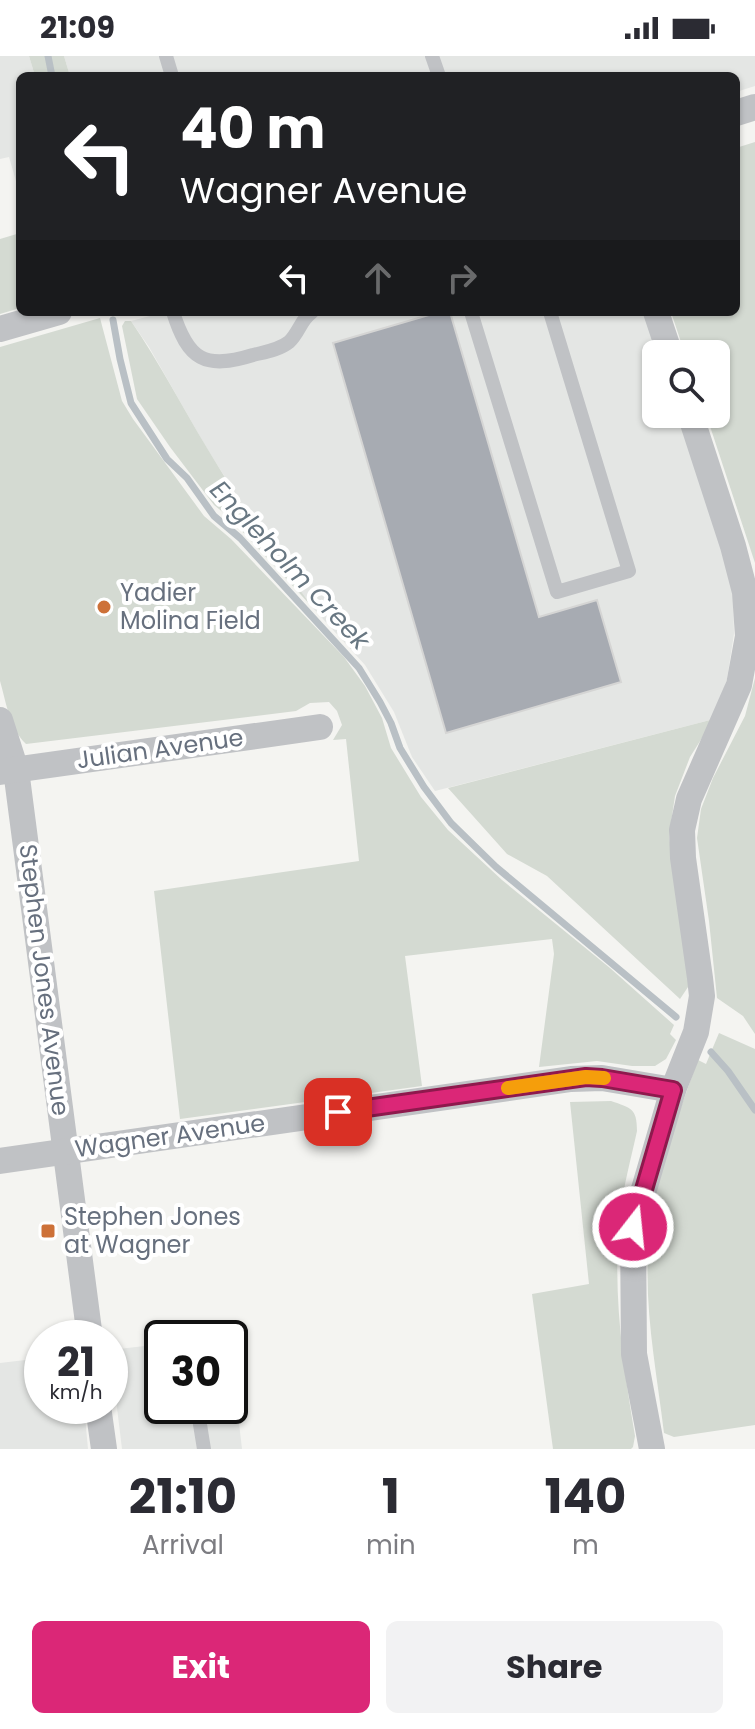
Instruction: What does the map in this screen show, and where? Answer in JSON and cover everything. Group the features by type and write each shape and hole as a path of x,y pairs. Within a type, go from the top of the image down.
{"street":[{"path":"0,329 45,316"},
{"path":"657,316 665,340"},
{"path":"652,1449 634,1354 633,1227 673,1090 696,1032 702,996 682,830 689,799 739,685 748,636 745,592 695,428"},
{"name":"Stephen Jones Avenue","path":"0,720 66,1152 88,1320"},
{"name":"Julian Avenue","path":"8,771 320,727"},
{"name":"Wagner Avenue","path":"0,1161 586,1077 673,1090"},
{"path":"101,1424 104,1449"}],"lane":[{"path":"174,316 181,335 196,354 220,363 280,347 289,342 306,316"},
{"path":"472,316 557,592 629,571 551,316"},
{"path":"200,1424 204,1449"}],"shaded area":[{"path":"0,56 29,56 34,72 16,72 16,181 9,157 0,159"},
{"path":"29,56 64,56 69,72 34,72"},
{"path":"64,56 755,56 755,86 740,91 740,72 69,72"},
{"path":"755,142 755,563 711,428 730,428 730,340 680,340 672,316 740,316 740,147"},
{"path":"16,234 16,309 0,314 0,239"},
{"path":"150,316 644,316 652,340 642,340 642,428 682,428 723,549 733,594 734,634 727,679 714,719 435,791 412,757 394,712 365,665 313,608 271,550 206,447 131,321"},
{"path":"100,318 122,401 204,516 231,539 344,657 365,686 382,718 391,748 421,797 448,830 502,880 674,1025 670,1034 676,1040 666,1059 655,1066 597,1061 539,1067 554,954 552,939 405,956 422,1086 180,1119 154,891 359,861 346,739 333,740 342,725 337,711 329,702 310,703 296,711 26,744 12,723 0,681 0,347"},
{"path":"125,321 131,321 232,489 313,608 230,518 214,505 137,399 122,326"},
{"path":"755,678 755,1034 743,1016 717,998 697,838 701,809 713,778 745,716"},
{"path":"714,719 690,757 675,796 669,836 690,984 680,999 547,876 507,854 448,788"},
{"path":"719,1033 755,1049 755,1425 674,1437 664,1433 652,1344 648,1300 650,1230 659,1180 681,1107 698,1060 706,1064"},
{"path":"611,1101 632,1110 637,1123 621,1205 617,1271 623,1354 635,1436 631,1449 553,1449 532,1294 589,1284 570,1102"},
{"path":"144,1346 144,1424 239,1424 242,1449 122,1449 119,1424 128,1424 128,1348"},
{"path":"24,1360 24,1424 86,1424 88,1449 0,1449 0,1363"}],"building":[{"path":"425,316 451,316 539,617 597,600 621,682 446,733 333,343"}],"waterway":[{"name":"Engleholm Creek","path":"48,56 51,72"},
{"name":"Engleholm Creek","path":"113,320 131,403 167,459 187,478 214,516 240,538 359,668 391,723 400,748 451,823 496,867 676,1017"},
{"name":"Engleholm Creek","path":"711,1052 755,1110"}],"slow traffic":[{"path":"508,1088 586,1077 604,1078"}],"place":[{"name":"Yadier Molina Field","path":"104,607"},
{"name":"Stephen Jones at Wagner","path":"48,1231"}],"route":[{"path":"338,1112 586,1077 673,1090 633,1227"}]}
